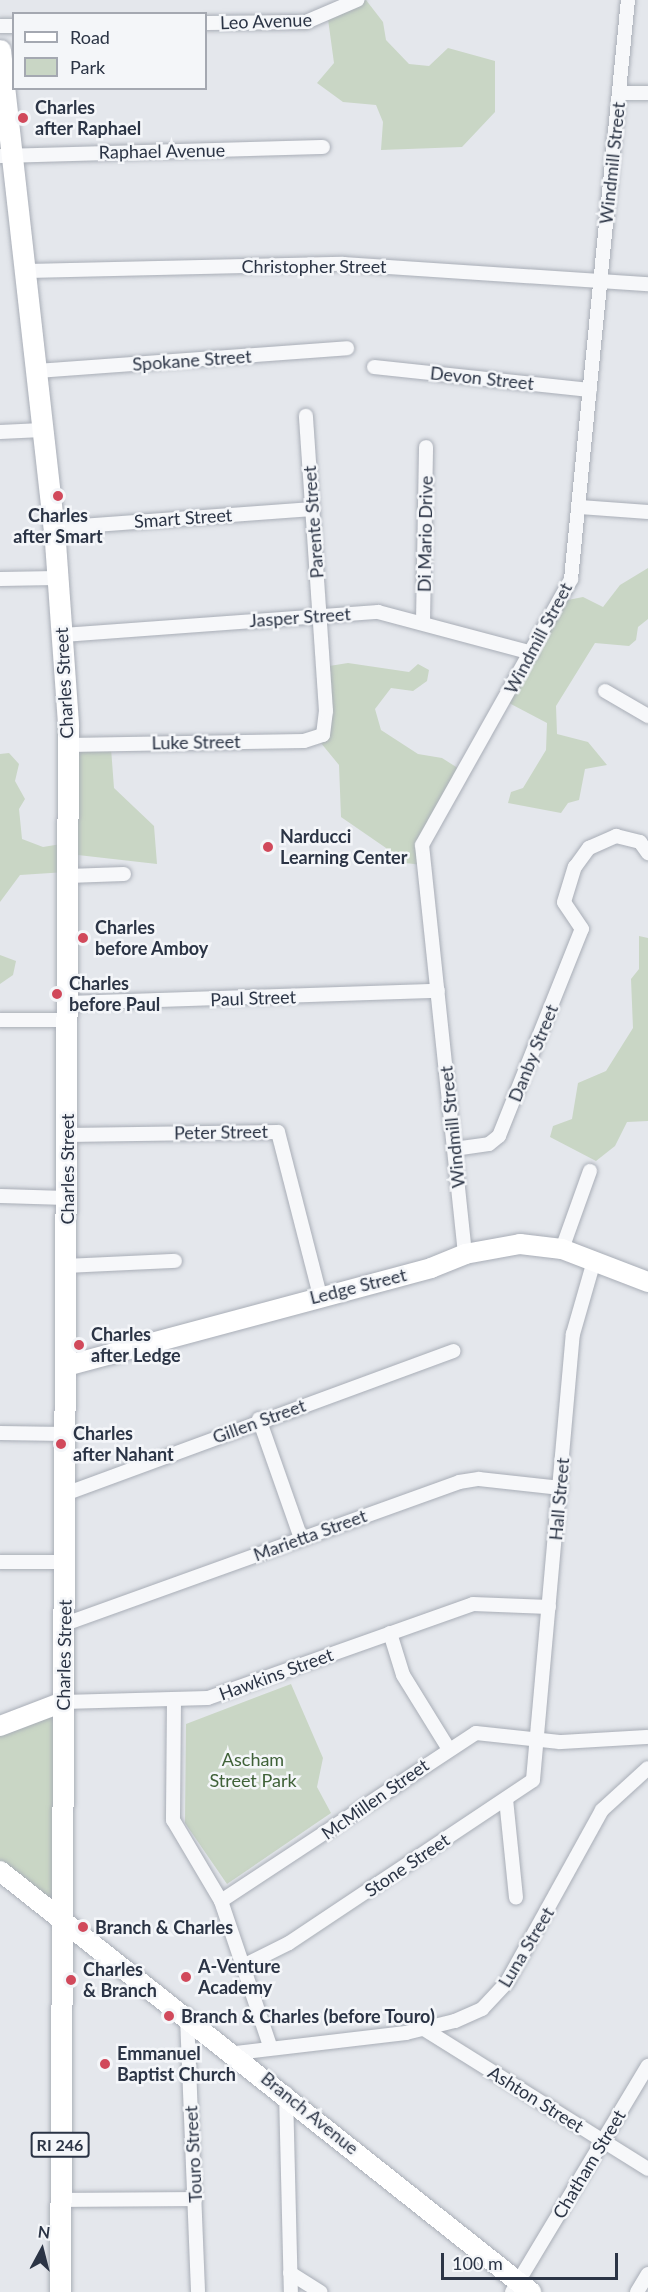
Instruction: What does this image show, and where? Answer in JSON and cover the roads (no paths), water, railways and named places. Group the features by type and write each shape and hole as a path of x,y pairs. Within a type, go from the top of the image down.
{"main road":[{"name":"Charles Street","path":"0,50 8,156 27,271 54,528 63,635 68,745 60,2292"}],"street":[{"name":"Leo Avenue","path":"207,23 306,22 357,0"},
{"name":"Windmill Street","path":"465,1254 423,839 532,652 571,579 580,507 628,0"},
{"path":"619,93 648,93"},
{"name":"Raphael Avenue","path":"8,156 323,147"},
{"name":"Christopher Street","path":"27,271 343,264 648,284"},
{"name":"Spokane Street","path":"37,371 347,348"},
{"name":"Devon Street","path":"374,367 590,390"},
{"name":"Parente Street","path":"306,416 321,615 323,735"},
{"path":"0,432 42,430"},
{"name":"Di Mario Drive","path":"423,621 426,447"},
{"path":"580,507 648,512"},
{"name":"Smart Street","path":"54,528 312,509"},
{"path":"0,579 57,578"},
{"name":"Jasper Street","path":"63,635 378,612 423,621 532,652"},
{"path":"605,691 648,716"},
{"name":"Luke Street","path":"68,745 304,741 323,735"},
{"name":"Danby Street","path":"454,1149 489,1144 499,1136 582,923 566,909 563,895 589,848 602,840 630,837 648,853"},
{"path":"68,876 124,874"},
{"name":"Paul Street","path":"0,1020 68,1011 438,991"},
{"name":"Peter Street","path":"67,1136 278,1132 320,1295"},
{"path":"562,1249 590,1171"},
{"path":"0,1196 67,1198"},
{"name":"Ledge Street","path":"66,1366 320,1295 431,1268 465,1254 531,1243 562,1249 648,1282"},
{"path":"67,1266 175,1261"},
{"name":"Hall Street","path":"538,1739 573,1334 594,1261"},
{"name":"Gillen Street","path":"65,1494 259,1419 454,1351"},
{"path":"259,1419 301,1538"},
{"path":"0,1433 65,1434"},
{"name":"Marietta Street","path":"65,1624 471,1479 561,1488"},
{"path":"0,1562 65,1562"},
{"name":"Hawkins Street","path":"0,1726 63,1702 174,1701 208,1698 482,1602 549,1607"},
{"path":"390,1633 403,1675 448,1749"},
{"path":"174,1701 173,1820 221,1900 270,2046"},
{"name":"McMillen Street","path":"221,1900 448,1749 476,1733 538,1739 648,1737"},
{"name":"Stone Street","path":"243,1966 289,1943 533,1780 538,1739"},
{"name":"Luna Street","path":"236,2053 270,2046 424,2029 470,2016 502,1989 602,1810 648,1768"},
{"path":"506,1799 516,1897"},
{"name":"Branch Avenue","path":"0,1871 236,2053 520,2288"},
{"name":"Touro Street","path":"187,2017 198,2292"},
{"name":"Ashton Street","path":"424,2029 648,2169"},
{"name":"Chatham Street","path":"520,2288 648,2066"},
{"path":"286,2094 291,2292"},
{"path":"59,2200 195,2199"},
{"path":"290,2273 320,2292"},
{"path":"637,2292 648,2274"}],"place":[{"name":"Charles after Raphael","path":"23,118"},
{"name":"Charles after Smart","path":"58,496"},
{"name":"Narducci Learning Center","path":"268,847"},
{"name":"Charles before Amboy","path":"83,938"},
{"name":"Charles before Paul","path":"57,994"},
{"name":"Charles after Ledge","path":"79,1345"},
{"name":"Charles after Nahant","path":"61,1444"},
{"name":"Branch & Charles","path":"83,1927"},
{"name":"A-Venture Academy","path":"186,1977"},
{"name":"Charles & Branch","path":"71,1980"},
{"name":"Branch & Charles (before Touro)","path":"169,2016"},
{"name":"Emmanuel Baptist Church","path":"105,2064"}],"park label":[{"name":"Ascham Street Park","path":"253,1770"}]}
